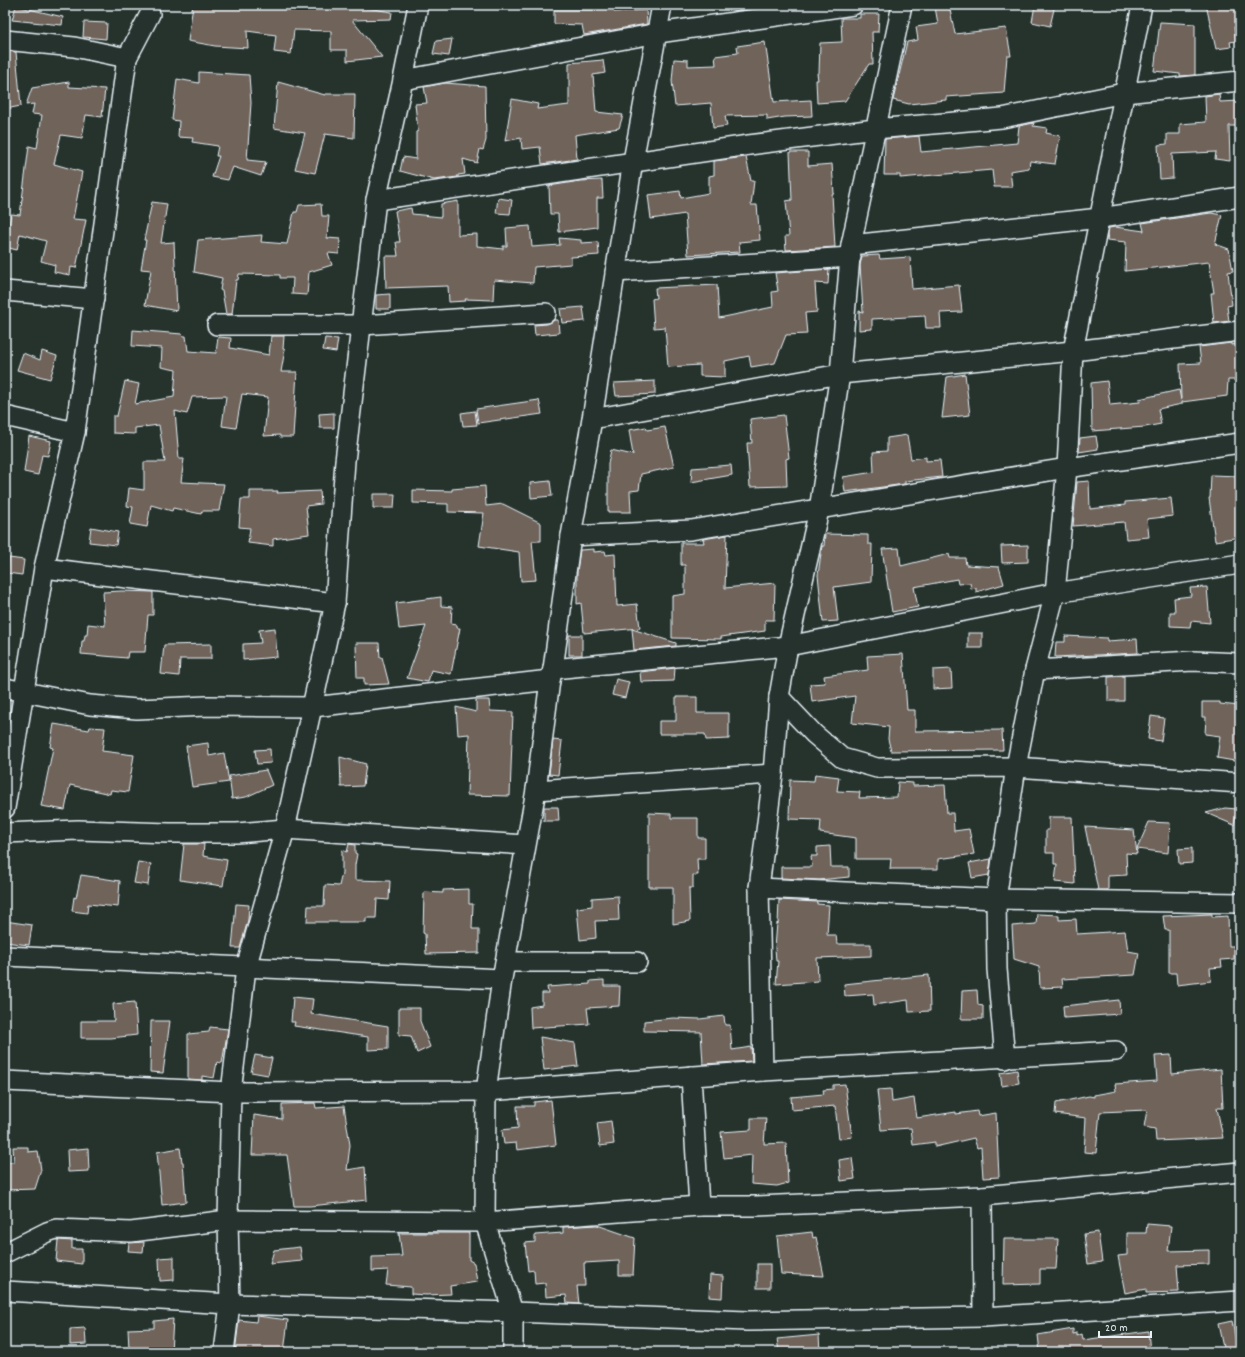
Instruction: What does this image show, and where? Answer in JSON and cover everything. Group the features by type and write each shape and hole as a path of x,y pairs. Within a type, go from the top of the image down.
{"street":[{"path":"224,1352 230,1304 228,1220 231,1092 246,968 285,829 335,603 345,461 376,200 418,5"},
{"path":"513,1352 513,1312 485,1222 486,1091 504,971 525,845 536,790 571,536 592,419 633,162 662,5"},
{"path":"403,80 658,33 852,5"},
{"path":"763,1071 759,888 774,774 779,697 788,646 820,510 840,374 851,251 875,129 902,5"},
{"path":"1005,1059 997,969 996,900 1016,767 1035,670 1055,592 1067,468 1073,352 1142,5"},
{"path":"5,807 25,692 44,568 75,432 128,58 150,14"},
{"path":"5,40 74,46 128,58"},
{"path":"376,200 633,162 875,129 1002,118 1124,93 1240,81"},
{"path":"616,272 851,251 1100,218 1240,197"},
{"path":"5,291 94,299"},
{"path":"217,325 362,325 546,313"},
{"path":"592,419 840,374 1073,352 1240,331"},
{"path":"5,416 75,432"},
{"path":"571,536 691,530 820,510 1067,468 1240,443"},
{"path":"5,688 90,705 137,710 207,706 313,707 551,675 788,646 1055,592 1240,564"},
{"path":"44,568 335,603"},
{"path":"1035,670 1193,661 1240,663"},
{"path":"779,697 814,734 842,758 876,768 1016,767 1240,782"},
{"path":"536,790 774,774"},
{"path":"5,833 78,830 169,833 230,833 285,829 525,845"},
{"path":"759,888 996,900 1240,903"},
{"path":"5,956 246,968 504,971 637,962"},
{"path":"5,1081 231,1092 486,1091 763,1071 1005,1059 1116,1051"},
{"path":"691,1076 700,1206"},
{"path":"5,1253 56,1229 131,1232 228,1220 485,1222 700,1206 757,1206 982,1196 1240,1172"},
{"path":"982,1196 983,1317"},
{"path":"5,1291 230,1304 513,1312 747,1321 983,1317 1240,1301"}],"building":[{"path":"193,5 348,5 392,12 391,19 352,20 382,57 347,61 347,50 331,50 331,31 294,30 291,54 274,52 276,35 247,31 248,48 215,46 188,41"},
{"path":"597,5 614,5 614,12 646,10 647,24 584,35 582,25 554,24 554,10 597,10"},
{"path":"949,5 955,34 1006,28 1011,56 1007,56 1004,93 946,97 946,100 909,104 893,100 907,42 918,40 916,27 938,24 935,7"},
{"path":"1035,5 1055,5 1050,26 1032,22"},
{"path":"1206,5 1240,5 1240,27 1234,27 1236,41 1230,42 1231,47 1216,49"},
{"path":"16,6 63,17 62,25 12,20"},
{"path":"860,14 879,14 878,32 872,32 873,64 869,64 845,101 817,103 816,80 818,80 817,73 819,73 820,43 842,42 841,18 860,18"},
{"path":"84,22 107,23 106,39 83,37"},
{"path":"1160,22 1195,24 1195,75 1180,76 1180,74 1154,71"},
{"path":"452,39 449,56 433,54 436,41"},
{"path":"765,42 774,102 811,100 812,116 785,117 767,120 767,115 725,116 727,126 713,128 711,103 675,106 672,81 674,59 688,60 688,66 716,65 715,56 738,53 737,46"},
{"path":"5,51 16,52 21,106 5,109"},
{"path":"603,60 605,73 593,75 596,112 623,115 619,128 575,135 577,159 542,164 540,147 522,149 521,138 505,141 512,99 538,104 537,109 569,105 569,63"},
{"path":"199,72 249,75 251,103 247,160 266,162 261,176 233,167 228,180 212,177 219,156 216,156 218,146 192,142 193,138 178,137 179,121 172,120 177,79 199,83"},
{"path":"69,82 69,87 105,89 102,117 86,115 82,138 61,135 54,164 82,172 73,219 86,220 76,268 71,267 70,275 54,272 55,265 41,261 46,241 20,234 17,250 5,247 11,214 20,215 29,146 37,148 42,115 32,114 34,104 26,105 32,88"},
{"path":"278,82 325,95 355,94 354,138 325,134 315,173 295,169 305,133 274,128"},
{"path":"445,83 485,86 486,140 483,150 480,149 477,163 463,159 465,174 458,175 458,177 434,180 400,171 403,157 416,159 416,132 418,131 415,104 427,103 424,87"},
{"path":"1219,94 1220,102 1240,101 1240,126 1229,126 1230,161 1215,159 1216,152 1172,154 1173,178 1160,179 1158,145 1167,144 1167,134 1180,134 1180,124 1206,122 1205,96"},
{"path":"1034,123 1033,126 1047,128 1046,133 1060,136 1055,164 1030,161 1029,168 1010,171 1012,187 994,187 992,170 900,178 900,175 884,175 885,139 919,136 921,152 1017,143 1019,126"},
{"path":"790,152 808,152 808,166 832,164 835,247 786,250 785,236 789,236 786,201 792,200"},
{"path":"746,157 751,181 754,181 751,205 757,205 760,240 739,242 740,252 688,255 685,214 651,219 648,195 680,191 681,198 709,193 709,176 714,175 714,161"},
{"path":"602,180 603,198 597,198 597,227 559,232 558,214 550,214 549,186 580,181"},
{"path":"498,198 512,200 510,214 496,213"},
{"path":"458,201 458,235 477,234 477,246 503,249 503,246 507,246 506,228 530,226 532,247 560,245 559,238 581,240 581,243 598,242 599,255 571,257 571,264 534,267 533,283 494,280 493,300 465,299 466,301 449,302 448,286 386,288 385,256 398,256 396,242 400,242 395,211 411,208 412,214 441,217 441,204"},
{"path":"152,202 167,204 161,243 174,242 177,311 145,305 151,270 141,269 146,240 144,240"},
{"path":"321,204 322,216 329,216 327,238 340,239 339,254 328,253 332,265 309,272 307,295 292,294 293,278 280,278 280,275 239,274 238,280 236,280 232,314 226,314 222,291 220,290 222,278 194,272 198,240 262,235 261,242 287,244 294,212 297,212 299,205"},
{"path":"1211,213 1222,215 1215,244 1229,249 1233,271 1228,272 1232,305 1227,306 1229,321 1214,323 1211,293 1214,293 1209,262 1125,271 1126,242 1107,240 1109,228 1115,227 1144,231 1142,223"},
{"path":"879,255 880,259 910,257 912,289 959,285 962,312 940,313 941,328 926,328 925,316 872,319 872,329 859,330 859,311 863,312 860,265 862,256"},
{"path":"829,269 828,284 815,283 817,312 805,313 807,334 786,335 775,363 751,367 749,356 725,361 725,377 700,376 700,365 668,367 665,327 654,328 652,299 656,298 655,288 717,285 719,318 773,307 772,292 778,291 775,273"},
{"path":"390,294 390,309 376,309 376,295"},
{"path":"583,307 585,321 562,323 560,309"},
{"path":"554,320 558,320 559,333 535,335 534,325 547,324"},
{"path":"133,330 182,334 183,336 186,336 188,351 216,353 218,337 231,338 230,348 269,355 271,336 284,336 283,349 285,349 281,372 297,372 293,437 280,437 280,435 264,436 268,397 242,394 236,428 222,426 226,396 192,397 187,414 175,411 179,459 184,459 181,482 224,484 219,511 202,511 201,514 173,508 172,511 151,505 147,527 130,524 133,507 127,506 129,488 144,490 144,462 165,462 159,425 135,428 135,434 113,433 113,416 117,416 125,381 139,384 135,404 174,397 176,370 161,367 162,348 132,346"},
{"path":"325,338 338,339 336,352 323,350"},
{"path":"1231,343 1231,345 1240,343 1240,380 1228,380 1227,396 1182,402 1182,404 1158,409 1161,424 1145,427 1092,431 1091,383 1107,381 1110,405 1140,402 1139,399 1179,390 1181,400 1180,364 1201,363 1199,347"},
{"path":"42,351 57,356 50,379 17,370 23,353 40,360"},
{"path":"965,374 970,415 942,418 947,377"},
{"path":"655,381 655,394 616,396 614,383"},
{"path":"539,400 542,414 478,423 476,409"},
{"path":"475,411 477,425 463,426 461,413"},
{"path":"334,413 334,428 320,428 319,414"},
{"path":"784,415 789,458 786,459 787,486 750,487 747,443 752,443 750,419"},
{"path":"646,427 647,430 665,427 674,467 641,474 639,490 630,491 631,512 608,512 608,464 611,450 633,455 629,430"},
{"path":"907,435 911,459 926,457 926,461 940,460 942,477 905,481 905,484 845,492 843,477 874,472 873,452 887,451 887,438"},
{"path":"29,436 51,441 48,456 42,455 38,475 24,472"},
{"path":"1096,436 1098,449 1079,452 1080,438"},
{"path":"731,465 732,475 691,482 692,468"},
{"path":"1211,475 1240,476 1240,537 1215,541 1209,498"},
{"path":"550,481 552,496 531,498 530,483"},
{"path":"1089,481 1090,509 1125,505 1125,502 1171,498 1173,516 1147,519 1149,537 1126,539 1124,522 1073,526 1077,482"},
{"path":"485,486 486,506 503,504 541,523 541,541 532,541 536,580 521,581 519,552 479,546 484,513 448,512 448,504 413,503 413,490 452,491 452,489"},
{"path":"250,491 278,491 277,493 320,491 321,504 306,506 309,534 273,539 273,546 248,543 250,528 239,527 241,499 250,499"},
{"path":"373,494 395,494 394,508 373,508"},
{"path":"91,527 118,532 116,545 89,542"},
{"path":"825,534 868,535 868,544 872,544 871,582 834,587 838,621 823,622 818,575"},
{"path":"727,535 725,588 775,583 774,620 765,620 765,631 721,637 721,639 672,638 672,596 685,594 685,565 681,565 681,543 704,543 703,539"},
{"path":"1028,545 1028,562 1002,563 1001,546"},
{"path":"899,548 901,566 949,554 950,558 965,558 966,565 999,567 1004,584 976,592 976,588 971,589 970,583 958,584 957,579 914,587 918,607 892,612 882,549"},
{"path":"594,549 594,552 605,551 606,555 615,554 617,606 637,604 640,628 584,633 581,603 577,604 577,571 580,550"},
{"path":"9,558 24,560 22,575 7,573"},
{"path":"1207,587 1210,623 1191,621 1190,627 1170,626 1170,612 1175,612 1174,598 1191,596 1190,588"},
{"path":"103,592 153,592 153,615 148,615 145,652 128,652 127,658 81,654 82,641 84,641 85,635 87,635 88,624 105,626"},
{"path":"441,597 441,606 452,607 451,624 457,625 457,628 460,628 451,674 431,670 428,682 407,678 426,626 399,629 396,603"},
{"path":"275,628 277,657 243,660 243,644 261,643 259,630"},
{"path":"632,629 676,643 676,646 634,650"},
{"path":"968,633 982,633 982,648 968,648"},
{"path":"569,635 582,635 582,655 569,655"},
{"path":"1065,636 1107,638 1107,641 1137,639 1138,653 1055,657 1056,642 1065,642"},
{"path":"356,643 379,643 380,657 382,657 389,684 364,685 364,678 357,678"},
{"path":"211,644 211,659 180,659 179,676 161,674 164,645"},
{"path":"903,654 907,710 915,710 915,731 1002,730 1003,750 891,751 888,739 889,727 852,723 855,696 812,702 810,684 825,683 824,676 868,670 867,656"},
{"path":"675,668 674,681 641,682 640,672"},
{"path":"951,669 952,688 933,689 933,670"},
{"path":"1124,676 1124,701 1108,701 1108,677"},
{"path":"616,679 629,682 625,698 612,695"},
{"path":"676,697 697,697 697,713 729,713 729,739 706,740 705,734 659,734 659,721 676,721"},
{"path":"476,700 489,700 490,711 513,712 510,796 467,795 469,734 458,735 456,707 476,712"},
{"path":"1202,702 1220,702 1220,704 1240,706 1240,762 1217,758 1220,736 1205,734 1206,717 1202,717"},
{"path":"1151,716 1164,718 1161,741 1148,739"},
{"path":"54,724 89,730 90,727 105,728 102,751 134,755 128,792 111,790 110,794 70,785 65,810 41,806 53,748 50,747"},
{"path":"553,740 562,741 558,775 549,774"},
{"path":"208,743 209,756 224,753 229,782 192,787 186,746"},
{"path":"270,749 271,763 257,764 255,750"},
{"path":"340,757 366,764 363,786 341,787"},
{"path":"266,770 272,785 246,797 232,799 229,776"},
{"path":"815,774 839,777 837,791 860,792 859,798 897,797 898,782 913,783 913,786 945,785 947,813 953,813 954,831 969,829 974,854 938,859 938,869 890,869 891,859 856,859 856,838 820,833 821,820 789,819 790,780 814,781"},
{"path":"544,807 558,807 559,821 544,821"},
{"path":"1225,808 1237,809 1234,825 1206,813"},
{"path":"649,813 671,814 671,818 698,818 698,838 705,838 705,859 697,859 698,875 693,875 693,888 689,888 690,921 673,924 673,887 649,887"},
{"path":"1049,817 1072,817 1075,884 1055,882 1057,864 1054,864 1054,853 1046,853 1046,830 1049,830"},
{"path":"1149,822 1170,823 1168,853 1137,849"},
{"path":"1085,827 1134,830 1137,854 1126,853 1127,875 1108,876 1108,890 1098,890"},
{"path":"184,844 204,844 203,856 227,860 223,886 180,880"},
{"path":"349,844 355,845 355,853 357,854 355,880 390,881 389,900 377,899 376,918 366,918 366,922 307,922 308,906 324,906 325,885 339,886 342,873 342,850 347,852"},
{"path":"830,846 831,867 849,867 849,877 819,880 781,878 781,867 812,867 811,856 817,856 817,847"},
{"path":"1192,848 1192,863 1179,864 1178,849"},
{"path":"991,859 989,875 972,878 969,863"},
{"path":"138,862 151,864 148,885 134,883"},
{"path":"81,875 120,881 118,907 88,904 87,913 72,911 74,897 76,898"},
{"path":"469,889 469,904 473,904 472,929 479,929 479,953 426,954 425,934 423,933 424,892 443,893 443,890"},
{"path":"618,896 619,920 595,921 596,938 580,940 577,908 592,906 592,898"},
{"path":"779,900 817,902 817,904 829,905 827,935 836,935 837,944 871,944 871,956 817,958 818,981 776,984 778,961 776,961 775,948"},
{"path":"236,904 249,905 248,920 240,948 232,948"},
{"path":"1037,914 1059,915 1059,920 1076,919 1077,934 1125,931 1128,951 1139,953 1135,975 1062,979 1063,987 1040,988 1039,967 1014,959 1012,926 1036,924"},
{"path":"1212,914 1212,917 1228,916 1229,946 1234,946 1234,959 1221,960 1222,967 1210,968 1211,981 1177,985 1176,973 1169,973 1169,930 1165,930 1163,916"},
{"path":"5,921 32,925 29,945 5,942"},
{"path":"929,975 930,1011 909,1012 908,1000 874,1005 873,994 845,996 844,984"},
{"path":"604,980 604,986 620,986 619,1006 587,1008 589,1024 531,1028 530,1007 542,1005 542,993 548,993 547,987 590,984 590,981"},
{"path":"977,990 978,1005 983,1006 983,1019 961,1019 962,991"},
{"path":"293,997 313,999 311,1014 388,1026 388,1049 368,1050 368,1037 294,1026 295,1022 291,1022"},
{"path":"1119,1000 1120,1014 1064,1018 1063,1006"},
{"path":"135,1002 137,1035 111,1038 81,1038 81,1021 114,1021 113,1004"},
{"path":"399,1008 420,1008 420,1021 430,1047 417,1053 411,1036 399,1035"},
{"path":"724,1016 725,1025 730,1025 732,1050 751,1047 752,1061 703,1064 701,1032 644,1031 644,1021 673,1018 700,1019"},
{"path":"151,1021 170,1021 163,1073 150,1072"},
{"path":"210,1027 228,1029 222,1063 217,1062 214,1078 202,1076 202,1080 188,1079 188,1034 209,1032"},
{"path":"540,1037 575,1043 578,1066 544,1070"},
{"path":"255,1055 272,1058 268,1075 251,1072"},
{"path":"1171,1055 1172,1074 1221,1069 1223,1108 1217,1108 1223,1138 1156,1141 1155,1129 1144,1127 1147,1110 1100,1112 1096,1153 1084,1152 1086,1118 1055,1114 1056,1103 1089,1096 1094,1097 1094,1095 1116,1091 1115,1084 1157,1081 1155,1056"},
{"path":"1017,1070 1019,1083 1002,1086 1000,1073"},
{"path":"845,1084 852,1137 839,1139 835,1106 792,1110 791,1097 824,1094 823,1090 833,1089 833,1085"},
{"path":"891,1089 892,1102 914,1098 917,1118 956,1112 956,1114 977,1111 978,1116 996,1113 999,1177 983,1178 981,1147 977,1148 974,1138 935,1147 935,1142 913,1145 911,1128 881,1130 877,1090"},
{"path":"551,1100 556,1145 517,1150 516,1143 504,1144 502,1130 518,1128 517,1106 534,1106 534,1102"},
{"path":"315,1103 316,1108 344,1106 350,1145 347,1170 365,1167 367,1200 310,1206 294,1206 287,1155 252,1155 254,1115 282,1119 282,1104"},
{"path":"751,1118 766,1118 764,1144 786,1143 788,1183 777,1186 751,1184 752,1155 724,1158 721,1132 751,1130"},
{"path":"611,1121 614,1144 600,1146 597,1123"},
{"path":"13,1147 28,1147 28,1152 38,1151 41,1170 35,1189 5,1190 5,1162 14,1162"},
{"path":"88,1148 89,1171 68,1172 67,1150"},
{"path":"180,1148 183,1162 186,1202 162,1205 157,1152"},
{"path":"852,1158 855,1179 841,1181 839,1160"},
{"path":"1147,1224 1171,1226 1168,1251 1209,1250 1209,1264 1177,1265 1179,1292 1146,1293 1146,1289 1125,1293 1118,1256 1127,1255 1127,1233 1146,1233"},
{"path":"597,1225 635,1238 633,1275 619,1275 619,1261 584,1263 585,1286 577,1286 579,1304 567,1303 566,1295 546,1297 545,1283 535,1284 534,1270 528,1271 525,1243 535,1242 535,1235 563,1233 563,1227"},
{"path":"812,1232 813,1238 816,1237 824,1276 781,1274 777,1236"},
{"path":"1098,1232 1102,1262 1088,1264 1084,1234"},
{"path":"399,1233 469,1233 469,1260 474,1263 477,1282 450,1286 451,1294 426,1295 411,1294 411,1287 386,1285 388,1270 372,1271 372,1257 402,1256"},
{"path":"1004,1239 1058,1239 1056,1269 1040,1269 1040,1284 1003,1285"},
{"path":"58,1240 72,1241 72,1249 82,1249 82,1264 56,1261"},
{"path":"144,1242 143,1252 128,1251 129,1243"},
{"path":"300,1247 302,1261 270,1264 274,1250"},
{"path":"174,1257 174,1280 160,1281 159,1258"},
{"path":"757,1264 770,1264 770,1288 757,1288"},
{"path":"710,1275 723,1276 722,1298 709,1297"},
{"path":"257,1316 288,1320 284,1352 235,1352 239,1320 256,1322"},
{"path":"173,1319 171,1352 155,1352 156,1349 129,1349 128,1329 154,1328 154,1321"},
{"path":"1232,1321 1238,1352 1224,1352 1218,1324"},
{"path":"85,1328 86,1344 70,1345 70,1329"},
{"path":"1073,1329 1073,1334 1077,1333 1077,1336 1082,1334 1083,1340 1148,1331 1150,1352 1040,1352 1038,1335"},
{"path":"819,1335 820,1352 779,1352 777,1339"}]}
